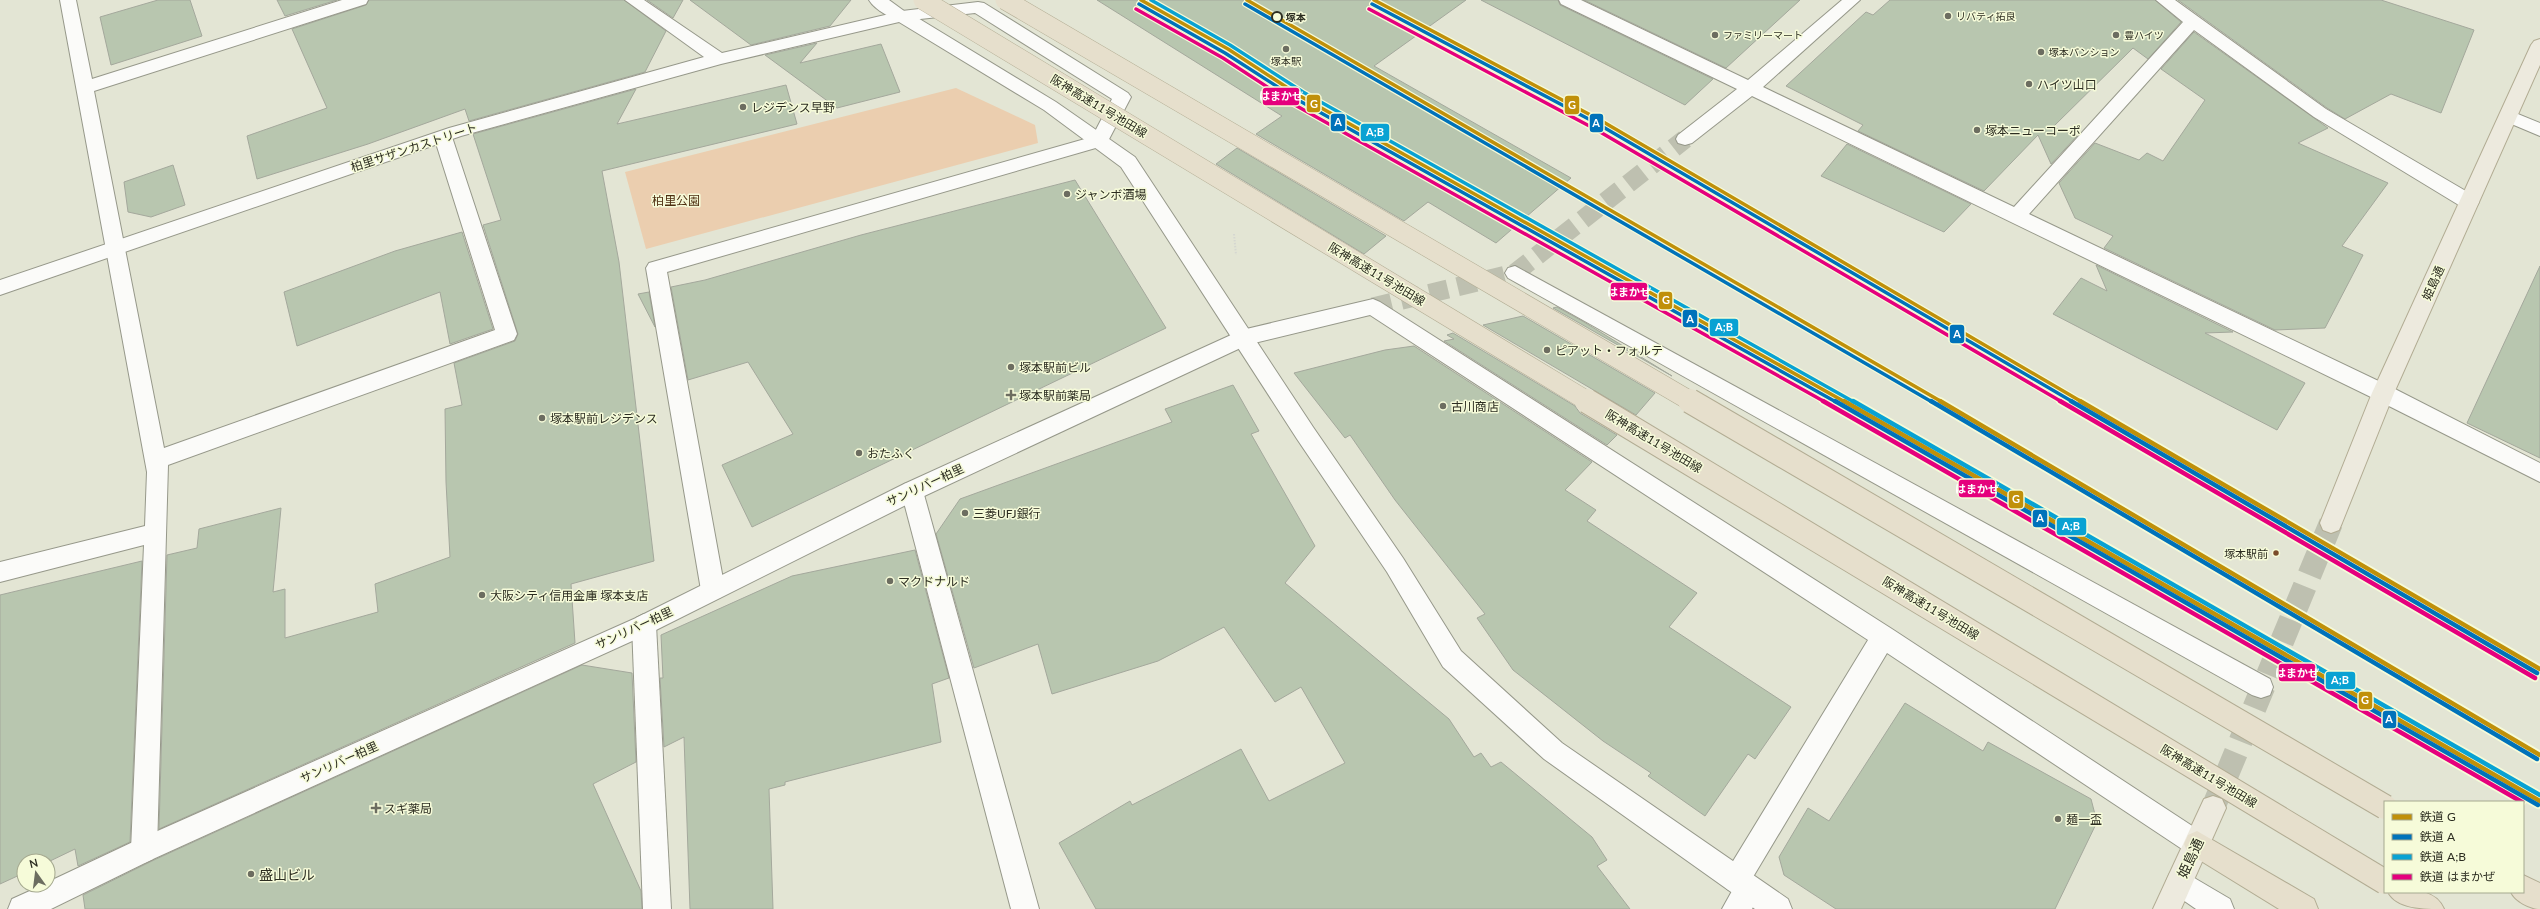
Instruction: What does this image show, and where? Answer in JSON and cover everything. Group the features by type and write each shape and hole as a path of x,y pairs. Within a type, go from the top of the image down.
{"highway":[{"name":"阪神高速11号池田線","path":"923,0 2384,881"},
{"path":"1005,0 2384,806"},
{"path":"2197,844 2304,909"},
{"path":"2524,889 2540,898"},
{"path":"2404,893 2430,909"}],"main road":[{"name":"姫島通","path":"2331,523 2383,394 2540,45"},
{"name":"姫島通","path":"2167,909 2213,808"}],"street":[{"path":"68,0 158,472 144,850"},
{"path":"84,88 360,0"},
{"path":"633,0 719,59"},
{"path":"877,0 1050,106 1128,162 1242,338 1395,565 1452,659 1553,751 1740,892 1778,909"},
{"path":"1567,0 2383,394 2540,473"},
{"path":"1685,139 1749,88 1852,0"},
{"path":"2164,0 2320,113 2469,202"},
{"name":"柏里サザンカストリート","path":"0,288 114,247 443,136 719,59 902,16 978,7 1122,97 1099,141"},
{"path":"2016,217 2193,21"},
{"path":"2508,116 2540,130"},
{"path":"155,460 507,334 443,136"},
{"path":"714,590 656,268 1099,141"},
{"path":"1515,273 2261,687"},
{"name":"サンリバー柏里","path":"22,909 144,850 644,625 912,490 1242,338 1373,307 1883,637"},
{"path":"912,490 1025,909"},
{"path":"0,572 156,533"},
{"path":"644,625 657,909"},
{"path":"1740,892 1883,637 2197,844"},
{"path":"2179,882 2220,909"}],"green space":[{"name":"柏里公園","path":"956,88 1035,125 1038,143 646,249 625,172"}],"building":[{"path":"158,0 190,0 202,36 111,65 100,17"},
{"path":"277,0 337,0 285,16"},
{"path":"369,0 624,0 666,31 645,72 469,121 465,109 368,144 257,179 247,136 327,108 292,29 366,5"},
{"path":"647,0 683,0 673,18"},
{"path":"690,0 851,0 830,26 751,45"},
{"path":"1097,0 1466,0 1374,66 1571,178 1496,243 1428,202 1404,221 1256,134 1282,116"},
{"path":"1481,0 1558,0 1560,5 1713,79 1685,105"},
{"path":"1584,0 1800,0 1726,68"},
{"path":"1890,0 2155,0 2181,22 2148,59 2133,48 2053,127 2077,136 2051,164 2038,135 1984,191 1858,131 1863,125 1786,86 1866,12 1873,15"},
{"path":"2178,0 2381,0 2474,30 2441,113 2391,94 2345,119 2327,108"},
{"path":"2194,32 2328,128 2298,143 2388,183 2342,246 2363,255 2325,328 2275,330 2104,248 2113,236 2075,218 2059,183 2095,143 2139,160 2147,153 2163,161 2205,100 2161,69"},
{"path":"817,43 800,63 881,44 900,92 837,108 765,55"},
{"path":"786,85 797,124 602,171 619,262 654,561 571,584 575,643 159,829 167,555 197,548 199,529 281,508 273,592 285,589 285,638 378,612 375,584 450,557 446,482 445,409 462,405 454,363 515,341 518,334 483,225 501,220 473,134 636,89 617,124"},
{"path":"1847,144 1971,204 1944,232 1821,176"},
{"path":"1237,148 1386,236 1364,254 1216,164"},
{"path":"173,165 185,205 151,217 128,212 124,182"},
{"name":"塚本駅前ビル","path":"1075,180 1166,328 752,527 722,465 793,434 748,362 688,380 671,287 705,280 861,235"},
{"path":"462,232 493,329 450,344 440,292 297,346 284,292 395,251"},
{"path":"2096,265 2233,332 2205,333 2305,383 2277,430 2053,314 2081,278 2107,291"},
{"path":"2540,266 2540,458 2467,423"},
{"path":"649,292 655,327 638,294"},
{"path":"1557,307 1584,322 1672,376 1553,308"},
{"path":"1523,316 1655,393 1636,415 1483,325"},
{"path":"1453,333 1575,406 1580,413 1617,435 1607,445 1444,341 1454,339 1447,335"},
{"path":"1414,346 1592,462 1565,490 1596,510 1587,521 1697,593 1669,627 1791,707 1755,759 1748,754 1705,816 1648,776 1651,773 1603,741 1513,670 1477,618 1485,614 1395,500 1350,435 1345,438 1294,373 1385,350"},
{"path":"1233,385 1259,431 1251,434 1315,546 1285,583 1449,719 1474,757 1481,753 1491,767 1501,762 1592,837 1607,860 1597,866 1630,909 1096,909 1059,843 1130,801 1132,805 1241,749 1269,801 1345,763 1301,687 1275,702 1224,627 1158,661 1052,694 1038,644 974,668 936,534 960,499 1172,422 1165,409"},
{"path":"915,550 949,678 932,684 941,742 785,782 785,785 769,789 773,909 690,909 684,737 664,747 660,678 663,678 661,635 792,576"},
{"path":"142,561 130,842 78,866 75,849 56,858 56,853 16,853 16,877 0,884 0,595"},
{"path":"582,665 632,673 636,762 593,784 641,891 642,909 85,909 83,895 154,860"},
{"path":"1905,703 1983,751 1988,742 2091,799 2097,822 2055,909 1836,909 1784,875 1779,857 1808,808 1829,821"}],"tunnel":[{"path":"1373,307 1515,273 1685,139"},
{"path":"2213,808 2331,523"}],"rail line":[{"name":"G","path":"1141,0 1228,49 1300,96 1780,364 2540,801"},
{"name":"A;B","path":"1151,0 1230,45 1303,92 1782,360 2540,795"},
{"name":"G","path":"1247,0 1821,330 2540,755"},
{"name":"G","path":"1374,0 1600,120 2540,669"},
{"name":"A","path":"1139,4 1225,53 1298,100 1778,368 2538,805"},
{"name":"A","path":"1245,4 1818,334 2537,759"},
{"name":"A","path":"1372,4 1598,124 2537,673"},
{"name":"はまかぜ","path":"1136,9 1223,58 1295,105 1775,373 2520,801"},
{"name":"はまかぜ","path":"1369,9 1595,129 2535,678"}],"place":[{"name":"リバティ拓良","path":"1948,16"},
{"name":"塚本","path":"1277,17"},
{"name":"ファミリーマート","path":"1715,35"},
{"name":"豊ハイツ","path":"2116,35"},
{"name":"塚本駅","path":"1286,49"},
{"name":"塚本パンション","path":"2041,52"},
{"name":"ハイツ山口","path":"2029,84"},
{"name":"レジデンス早野","path":"743,107"},
{"name":"塚本ニューコーポ","path":"1977,130"},
{"name":"ジャンボ酒場","path":"1067,194"},
{"name":"ピアット・フォルテ","path":"1547,350"},
{"name":"塚本駅前ビル","path":"1011,367"},
{"name":"塚本駅前薬局","path":"1011,395"},
{"name":"古川商店","path":"1443,406"},
{"name":"塚本駅前レジデンス","path":"542,418"},
{"name":"おたふく","path":"859,453"},
{"name":"三菱UFJ銀行","path":"965,513"},
{"name":"塚本駅前","path":"2276,553"},
{"name":"マクドナルド","path":"890,581"},
{"name":"大阪シティ信用金庫 塚本支店","path":"482,595"},
{"name":"スギ薬局","path":"376,808"},
{"name":"麺一盃","path":"2058,819"},
{"name":"盛山ビル","path":"251,874"}]}
